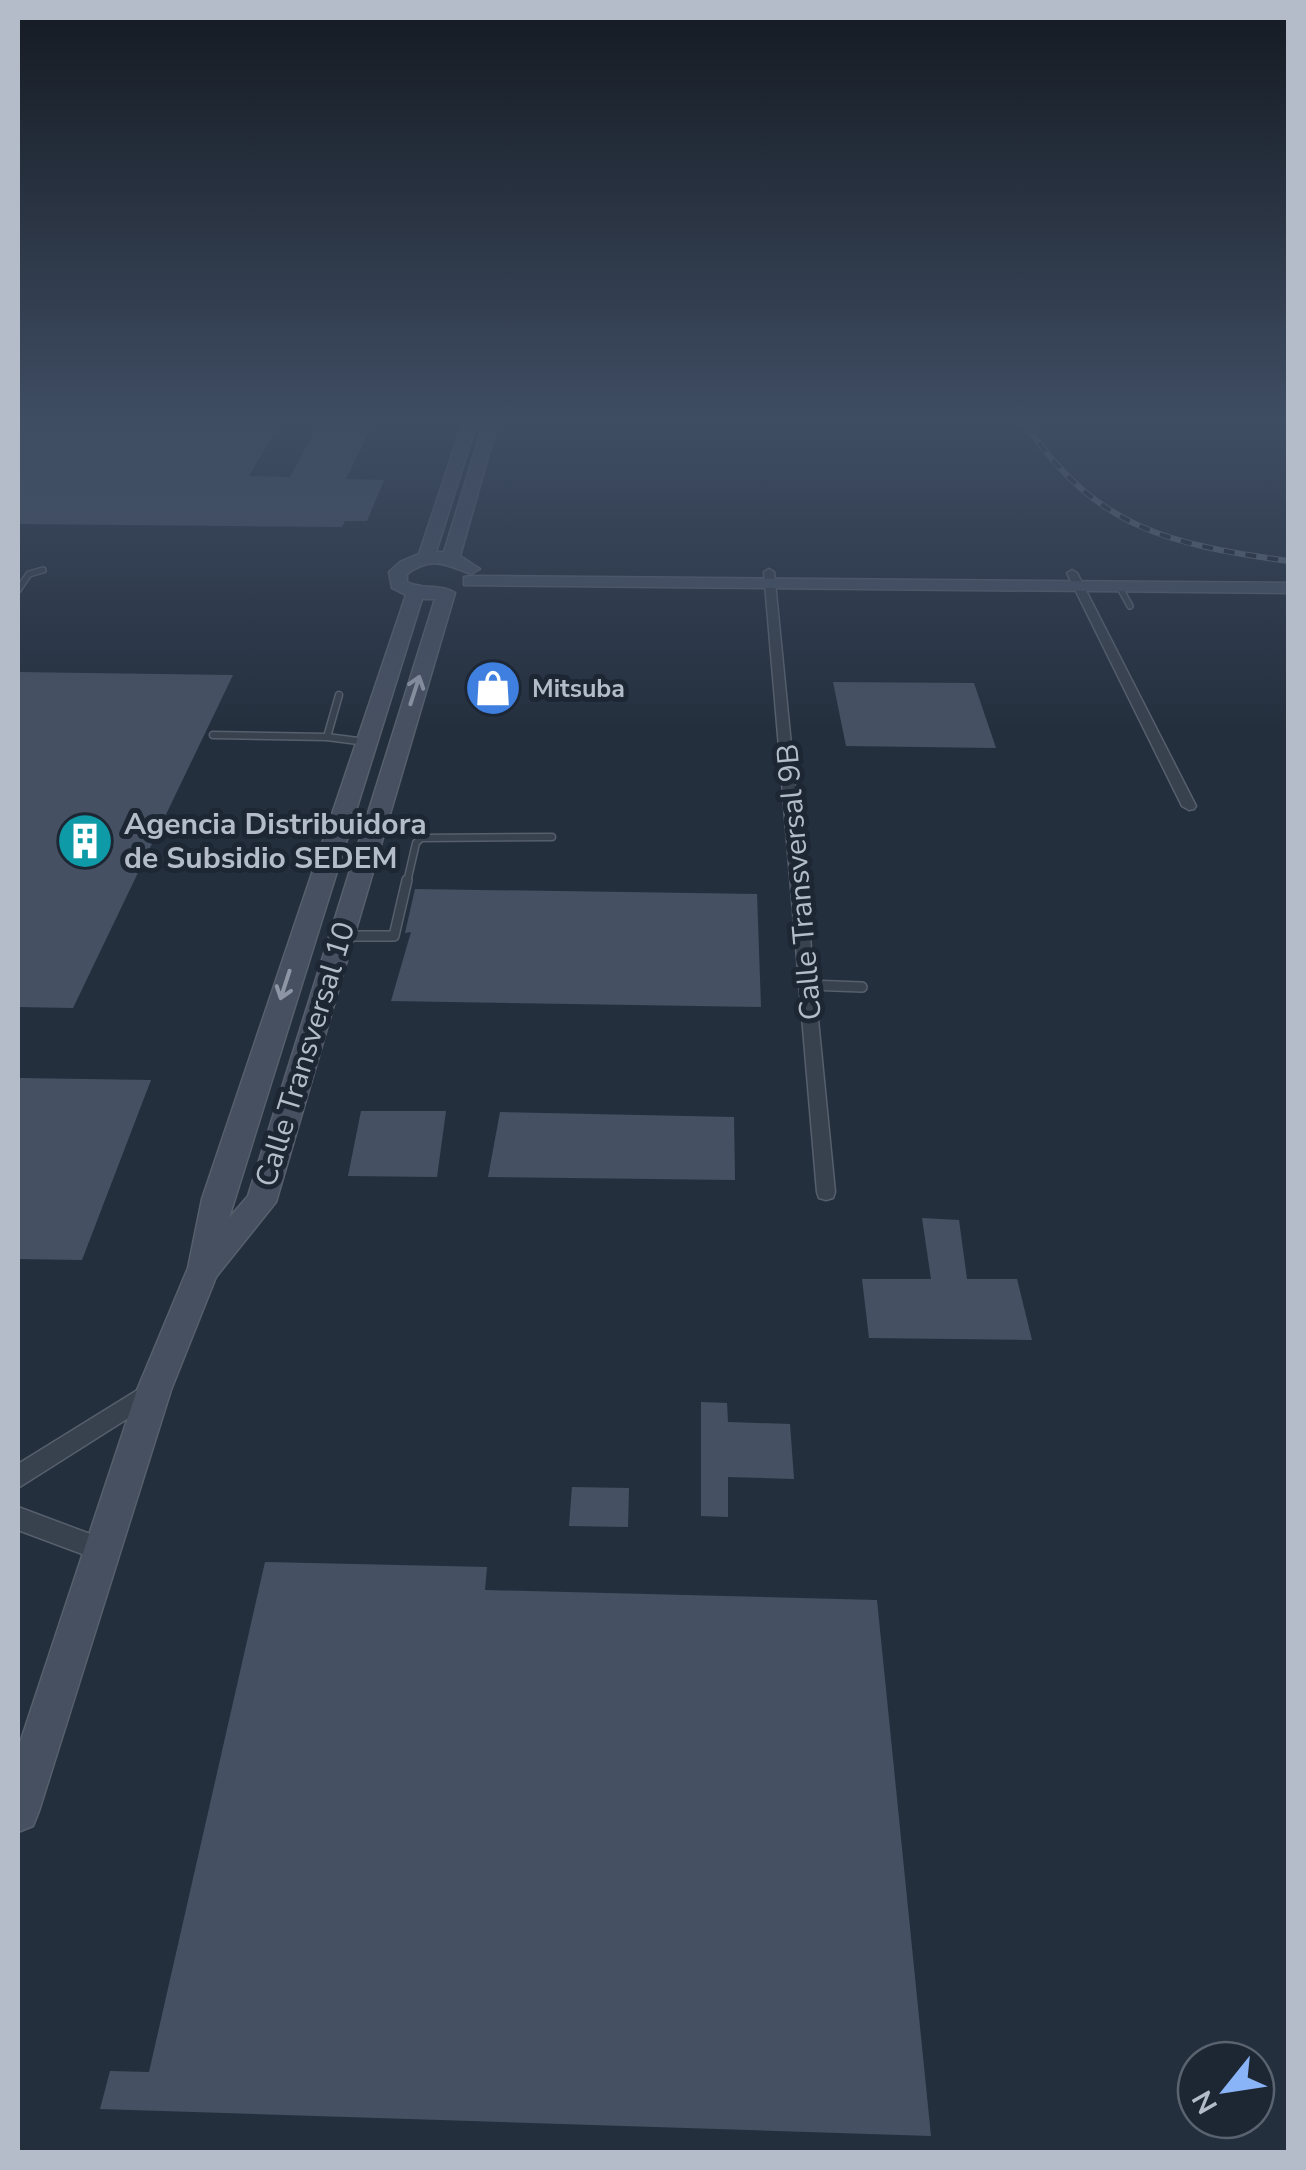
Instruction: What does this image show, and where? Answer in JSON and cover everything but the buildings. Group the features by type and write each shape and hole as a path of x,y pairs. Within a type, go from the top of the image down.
{"main road":[{"path":"426,558 436,526"},
{"path":"450,556 459,526"},
{"path":"470,575 450,556 426,558 404,566 396,578 398,584 416,593 446,593 470,575 1075,580 1288,576"},
{"path":"1075,580 1119,586 1288,588"},
{"name":"Calle Transversal 10","path":"18,1812 154,1390 204,1268 217,1199 416,593"},
{"name":"Calle Transversal 10","path":"204,1268 260,1202 446,593"},
{"path":"366,742 398,742"},
{"path":"301,936 341,936"}],"street":[{"name":"Calle Transversal 9B","path":"769,578 826,1192"},
{"path":"1075,580 1189,806"},
{"path":"18,1477 154,1390"},
{"path":"18,1519 101,1549"}],"lane":[{"path":"18,590 30,574 43,570"},
{"path":"1119,586 1130,606"},
{"path":"327,737 339,695"},
{"path":"212,734 366,742"},
{"path":"341,936 394,936 416,843 422,838 552,837"},
{"path":"808,985 862,987"}],"railway":[{"path":"1140,526 1207,547 1288,561"}],"place":[{"name":"Mitsuba","path":"493,688"},
{"name":"Agencia Distribuidora de Subsidio SEDEM","path":"85,841"}]}
